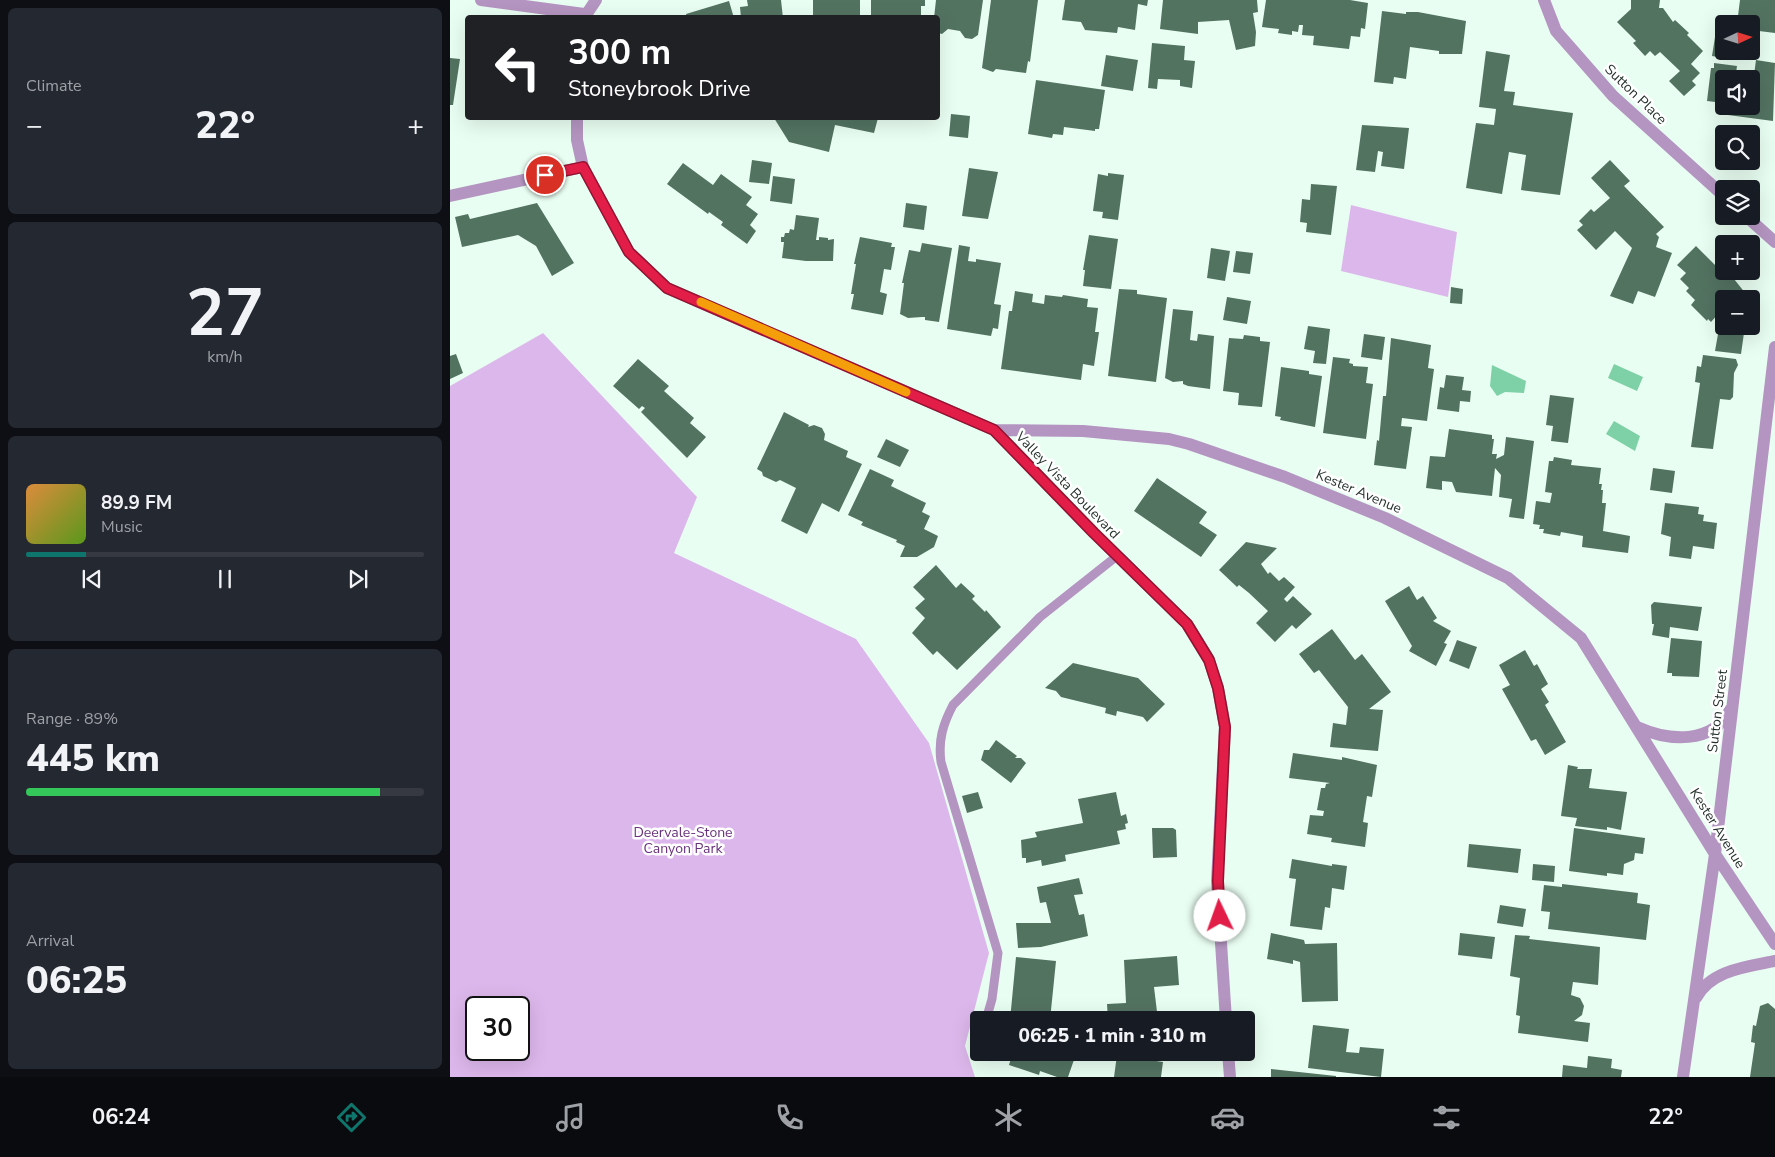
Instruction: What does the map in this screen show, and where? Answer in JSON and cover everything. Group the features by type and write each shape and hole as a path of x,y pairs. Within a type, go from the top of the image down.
{"street":[{"path":"481,0 578,15"},
{"path":"585,15 596,0"},
{"name":"Sutton Place","path":"1544,0 1556,31 1613,96 1715,188"},
{"name":"Valley Vista Boulevard","path":"577,120 577,140 583,167 629,252 667,288 994,430 1117,556 1187,624 1209,660 1218,688 1225,727 1218,881 1225,1011"},
{"path":"450,196 583,167"},
{"path":"1756,225 1775,242"},
{"name":"Sutton Street","path":"1683,1077 1715,854 1775,347"},
{"name":"Kester Avenue","path":"994,430 1084,431 1169,439 1189,444 1285,477 1418,533 1508,578 1581,638 1715,854 1775,944"},
{"path":"1637,728 1661,737 1677,738 1697,735 1724,722 1733,706"},
{"path":"1694,1002 1702,988 1712,979 1747,967 1775,962"},
{"path":"1229,1061 1230,1077"}],"lane":[{"path":"989,1011 992,1000 998,953 941,762 940,740 944,722 953,705 1040,617 1117,556"}],"green space":[{"path":"1351,205 1457,232 1448,297 1341,271"},
{"name":"Deervale-Stone Canyon Park","path":"543,333 697,497 674,553 856,639 929,743 989,953 974,1011 970,1011 970,1027 965,1046 975,1077 450,1077 450,386"}],"shaded area":[{"path":"1614,364 1643,377 1637,391 1608,378"},
{"path":"1492,365 1526,381 1524,393 1505,392 1497,396 1490,386"},
{"path":"1614,421 1640,436 1635,451 1606,434"}],"building":[{"path":"747,0 781,0 783,15 741,15 740,7 748,6"},
{"path":"813,0 860,0 860,15 813,15"},
{"path":"871,0 925,0 925,6 921,6 921,15 871,15"},
{"path":"936,0 983,0 978,35 972,39 965,38 960,31 948,29 940,34 940,15 934,15"},
{"path":"991,0 1038,0 1030,62 1028,61 1026,73 996,69 993,72 982,68"},
{"path":"1065,0 1148,0 1147,6 1138,4 1135,30 1118,27 1117,33 1085,30 1081,22 1062,20"},
{"path":"1163,0 1257,0 1258,12 1253,13 1256,32 1255,46 1236,50 1229,20 1198,22 1198,34 1160,29"},
{"path":"1266,0 1350,0 1368,3 1365,29 1361,28 1360,37 1351,36 1349,49 1313,45 1314,36 1302,35 1303,25 1299,25 1298,32 1292,31 1292,35 1278,33 1279,29 1262,27"},
{"path":"1631,0 1660,0 1659,8 1663,8 1673,22 1675,20 1689,33 1687,35 1703,51 1691,64 1700,73 1692,81 1696,85 1684,96 1669,81 1680,71 1660,52 1655,56 1650,51 1645,56 1633,43 1636,41 1617,22 1631,9"},
{"path":"1740,0 1775,0 1775,33 1760,31 1760,15 1738,15"},
{"path":"729,1 733,15 686,15"},
{"path":"1382,11 1406,14 1406,12 1418,12 1466,21 1462,54 1439,54 1439,51 1410,47 1406,79 1394,77 1393,84 1374,82"},
{"path":"1715,37 1715,56 1712,56"},
{"path":"1152,43 1185,46 1184,60 1195,61 1192,88 1180,86 1180,80 1158,79 1157,89 1148,88"},
{"path":"1486,51 1510,55 1504,91 1515,92 1513,105 1573,113 1560,195 1521,190 1526,155 1509,152 1502,194 1466,188 1476,123 1494,125 1496,109 1479,107"},
{"path":"1106,55 1138,60 1133,91 1101,86"},
{"path":"450,58 460,59 453,105 450,105"},
{"path":"1756,60 1775,63 1773,121 1728,115 1760,115 1760,70 1755,70"},
{"path":"1714,63 1737,66 1736,70 1715,70 1715,102 1707,101 1711,68 1714,68"},
{"path":"1036,80 1105,90 1099,129 1095,129 1095,131 1064,127 1063,135 1053,134 1052,138 1028,134"},
{"path":"951,114 970,116 968,138 949,136"},
{"path":"775,120 877,120 874,133 835,125 829,152 789,142"},
{"path":"1362,125 1409,128 1404,169 1381,166 1383,152 1378,151 1375,172 1356,170"},
{"path":"752,160 772,163 769,184 749,182"},
{"path":"1610,160 1630,181 1624,186 1664,227 1656,234 1659,237 1656,247 1672,253 1655,297 1638,291 1633,304 1610,296 1632,248 1615,231 1596,250 1577,230 1583,225 1579,221 1591,209 1594,212 1610,198 1591,178"},
{"path":"683,163 713,185 721,174 752,197 746,205 758,214 750,225 756,231 747,244 721,225 723,222 709,212 708,214 667,184"},
{"path":"969,168 998,172 988,219 962,216"},
{"path":"1108,173 1124,175 1118,220 1102,218 1103,212 1093,211 1098,174 1108,176"},
{"path":"773,176 795,179 792,204 770,201"},
{"path":"1311,184 1337,186 1331,235 1306,232 1307,223 1300,222 1302,199 1310,200"},
{"path":"537,203 574,263 552,276 536,246 518,235 462,247 455,217 468,214 470,219"},
{"path":"906,203 927,206 924,230 903,227"},
{"path":"796,215 819,218 816,240 819,240 819,237 828,238 828,240 834,239 833,261 806,261 782,258 784,242 781,242 781,237 784,237 785,233 789,233 790,229 794,230"},
{"path":"1089,235 1118,239 1111,289 1083,286 1085,270 1083,270"},
{"path":"860,237 892,243 891,247 895,247 891,270 884,269 880,292 887,294 883,315 851,309 854,294 851,294 856,264 854,264"},
{"path":"922,243 952,248 939,322 925,320 925,317 908,318 900,314 904,283 902,283 909,250 920,252"},
{"path":"959,245 970,247 968,261 976,262 976,259 1001,263 994,304 1001,305 998,329 993,328 991,336 947,329"},
{"path":"1696,246 1715,265 1715,280 1735,280 1743,290 1715,290 1715,318 1711,322 1708,319 1707,321 1691,305 1695,300 1686,291 1689,288 1680,279 1686,273 1677,265"},
{"path":"1211,248 1230,251 1225,281 1207,278"},
{"path":"1236,251 1253,253 1250,274 1233,272"},
{"path":"1451,287 1463,289 1462,304 1450,303"},
{"path":"1119,289 1137,290 1137,294 1167,298 1156,382 1108,376"},
{"path":"1015,291 1033,294 1032,302 1044,304 1045,295 1062,297 1063,295 1088,299 1087,307 1098,308 1095,332 1099,332 1094,366 1083,364 1081,380 1001,369 1009,311 1012,311"},
{"path":"1227,297 1251,301 1247,324 1223,320"},
{"path":"1173,309 1193,311 1190,340 1197,341 1198,334 1214,336 1210,389 1188,386 1183,384 1183,381 1173,382 1165,378"},
{"path":"1308,326 1330,329 1326,364 1313,363 1315,351 1304,349"},
{"path":"1364,334 1385,337 1382,360 1361,357"},
{"path":"1244,335 1260,337 1260,341 1270,342 1262,407 1238,405 1239,393 1223,391 1229,338 1243,339"},
{"path":"1718,335 1744,335 1741,354 1715,351"},
{"path":"1391,338 1431,345 1428,368 1434,369 1427,421 1402,418 1401,426 1412,427 1406,469 1374,465 1377,440 1379,441 1383,396 1386,396"},
{"path":"456,354 463,373 450,379 450,356"},
{"path":"1703,355 1736,359 1738,365 1734,373 1733,397 1730,400 1720,399 1713,449 1691,447 1700,383 1695,382 1697,366 1701,367"},
{"path":"1333,357 1350,359 1349,363 1353,364 1353,366 1368,367 1366,383 1373,384 1366,439 1323,433"},
{"path":"638,359 669,386 664,391 694,418 690,423 706,437 687,458 641,412 645,408 642,406 639,409 613,386"},
{"path":"1281,367 1309,371 1309,374 1322,376 1315,427 1280,420 1281,417 1275,416"},
{"path":"1446,375 1464,377 1462,390 1471,391 1470,402 1460,401 1459,412 1437,409 1440,387 1444,388"},
{"path":"1550,395 1574,398 1568,443 1551,441 1553,426 1546,425"},
{"path":"784,412 809,425 808,427 814,425 822,428 825,434 824,440 848,451 846,457 862,464 839,512 822,503 807,534 781,521 796,488 780,480 776,482 763,476 762,472 757,469"},
{"path":"1449,429 1492,435 1492,439 1494,439 1492,454 1497,454 1496,459 1504,455 1506,437 1534,441 1524,519 1509,517 1512,499 1499,497 1501,475 1495,468 1492,496 1456,492 1452,482 1442,481 1442,490 1426,488 1430,456 1445,457"},
{"path":"886,439 909,450 900,467 877,457"},
{"path":"1554,457 1572,460 1571,465 1601,468 1599,484 1602,484 1601,490 1603,490 1602,503 1606,503 1603,531 1630,536 1628,553 1582,547 1583,536 1561,532 1560,536 1543,533 1544,529 1539,529 1540,525 1533,524 1536,501 1550,503 1552,493 1545,492 1549,461 1553,461"},
{"path":"1653,468 1675,471 1672,493 1650,490"},
{"path":"870,469 894,480 891,486 926,503 922,512 930,516 924,529 938,536 934,547 917,557 900,557 905,546 896,542 897,540 861,525 863,522 848,515"},
{"path":"1157,478 1207,512 1199,523 1217,535 1201,557 1134,511"},
{"path":"1665,503 1699,507 1698,514 1704,515 1703,521 1717,523 1714,549 1693,546 1691,559 1669,556 1671,537 1661,534"},
{"path":"1246,542 1277,548 1261,564 1268,574 1270,572 1279,581 1284,577 1295,587 1284,599 1287,602 1293,596 1312,614 1296,629 1292,625 1275,642 1256,623 1268,611 1249,593 1239,585 1237,587 1219,570"},
{"path":"936,565 956,588 961,583 975,596 972,599 985,612 986,610 1001,627 957,670 937,651 933,655 912,633 925,618 915,608 925,599 913,587"},
{"path":"1409,586 1417,600 1423,596 1437,618 1433,621 1451,631 1444,643 1447,644 1436,666 1409,651 1412,646 1385,601"},
{"path":"1654,602 1702,607 1698,631 1670,627 1669,638 1652,635 1654,624 1652,624 1651,605"},
{"path":"1332,629 1355,660 1362,654 1391,692 1369,709 1383,710 1378,751 1330,747 1333,723 1346,725 1348,707 1319,670 1314,673 1299,654"},
{"path":"1671,638 1702,641 1699,677 1672,676 1672,673 1667,673"},
{"path":"1457,640 1477,647 1469,669 1449,661"},
{"path":"1525,650 1534,666 1537,664 1548,684 1541,689 1549,702 1545,705 1566,742 1545,755 1536,739 1531,741 1502,689 1510,685 1499,665"},
{"path":"1073,663 1138,678 1165,704 1147,722 1143,717 1117,711 1116,716 1105,713 1106,708 1061,697 1056,691 1045,688"},
{"path":"996,740 1017,756 1015,758 1021,758 1026,763 1011,783 981,760 984,750 989,750"},
{"path":"1293,753 1342,760 1342,757 1377,765 1372,797 1367,796 1363,822 1368,823 1365,847 1331,842 1332,838 1307,834 1310,815 1323,816 1324,811 1317,810 1321,788 1325,788 1326,784 1330,783 1289,778"},
{"path":"1568,765 1578,767 1577,769 1592,769 1589,788 1627,792 1621,830 1607,827 1607,830 1575,826 1577,818 1561,816"},
{"path":"978,792 983,808 967,813 962,796"},
{"path":"1116,792 1121,816 1126,814 1128,823 1125,824 1126,829 1117,831 1120,844 1065,855 1066,861 1042,866 1041,860 1026,863 1026,858 1022,858 1021,840 1037,837 1035,832 1083,823 1078,799"},
{"path":"1152,828 1173,828 1176,830 1177,857 1153,858"},
{"path":"1574,828 1645,838 1643,854 1635,853 1634,860 1624,864 1623,875 1607,873 1607,876 1569,871"},
{"path":"1469,844 1521,849 1518,873 1467,867"},
{"path":"1292,859 1332,866 1332,864 1347,866 1344,890 1332,888 1330,908 1325,907 1322,930 1290,926 1296,879 1289,878"},
{"path":"1533,864 1555,866 1554,882 1532,880"},
{"path":"1079,878 1083,894 1074,895 1079,915 1084,914 1088,936 1041,947 1018,948 1016,923 1051,923 1046,902 1040,903 1037,887"},
{"path":"1562,884 1638,893 1637,903 1650,905 1646,940 1548,929 1550,912 1541,911 1544,885 1562,887"},
{"path":"1500,905 1526,909 1523,927 1497,923"},
{"path":"1271,933 1304,940 1305,944 1337,943 1338,1001 1302,1002 1300,962 1293,960 1293,964 1267,959"},
{"path":"1460,933 1495,937 1492,959 1458,955"},
{"path":"1515,935 1530,936 1529,939 1600,947 1598,985 1573,982 1571,995 1580,998 1584,1006 1582,1015 1574,1021 1590,1023 1588,1042 1518,1033 1520,1016 1516,1015 1520,978 1510,976"},
{"path":"1177,956 1179,985 1154,987 1157,1011 1107,1011 1107,1004 1126,1003 1124,960"},
{"path":"1016,957 1056,961 1051,1011 1011,1011"},
{"path":"1768,1003 1775,1009 1775,1077 1750,1077 1755,1043 1751,1042 1753,1025 1756,1026 1760,1006"},
{"path":"1313,1025 1349,1029 1346,1052 1359,1053 1360,1047 1384,1049 1381,1077 1308,1068"},
{"path":"1588,1056 1612,1059 1611,1068 1622,1070 1621,1077 1562,1077 1563,1065 1587,1068"},
{"path":"1010,1061 1074,1061 1068,1077 1057,1077 1040,1071 1039,1075 1009,1065"},
{"path":"1116,1061 1163,1062 1161,1077 1114,1077"},
{"path":"1271,1069 1336,1076 1336,1077 1271,1077"}],"slow traffic":[{"path":"701,302 906,392"}],"route":[{"path":"545,175 583,167 629,252 667,288 994,430 1094,533 1187,624 1209,660 1218,688 1225,727 1218,881 1220,916"}]}
